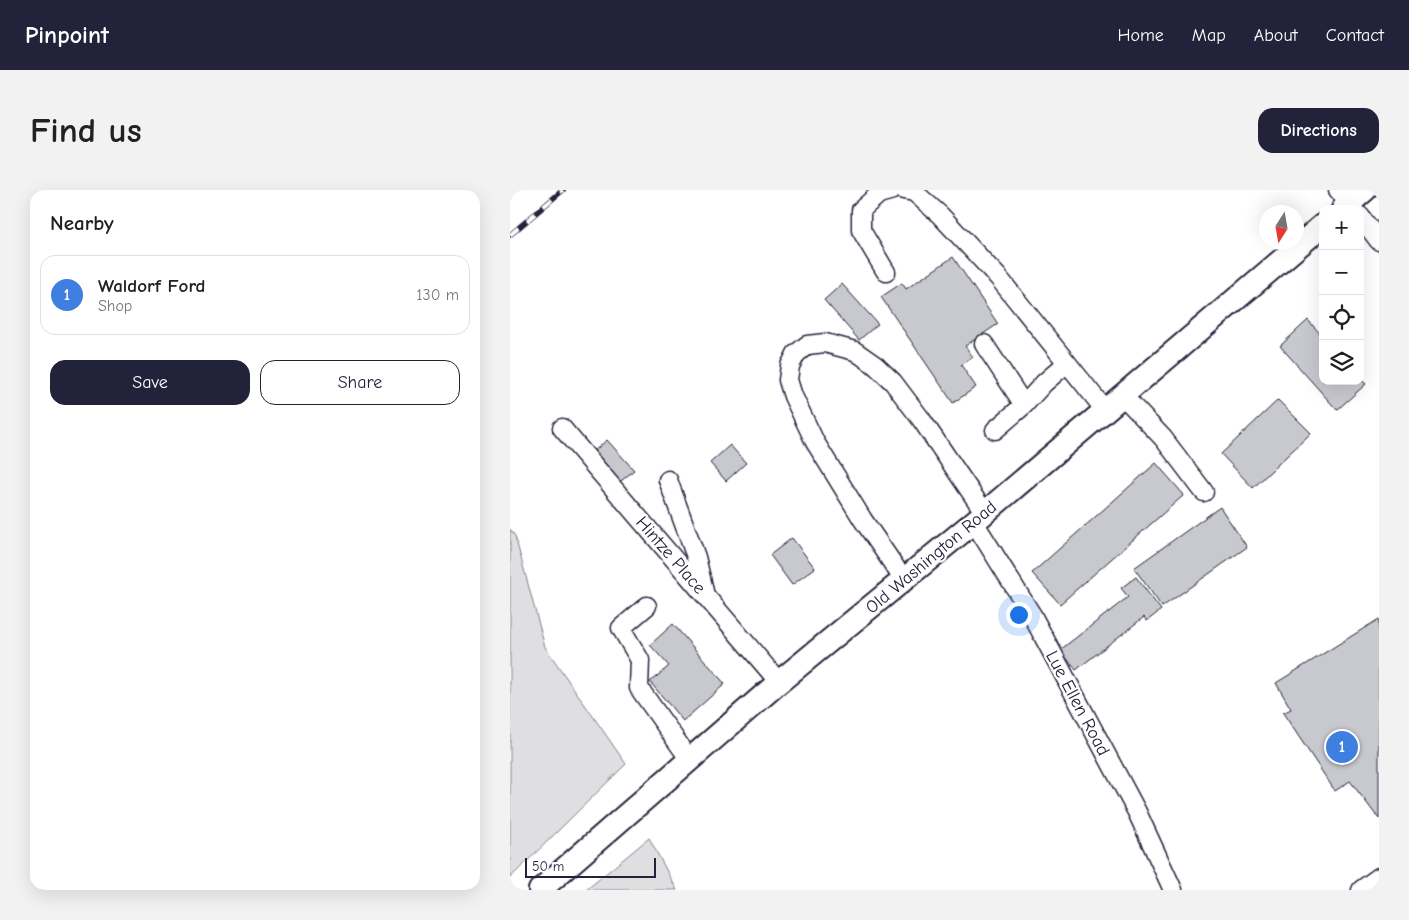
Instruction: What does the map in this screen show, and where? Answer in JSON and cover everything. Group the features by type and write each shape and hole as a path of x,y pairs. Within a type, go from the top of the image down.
{"main road":[{"name":"Old Washington Road","path":"540,890 779,682 904,580 1319,228"}],"street":[{"path":"886,272 861,230 861,210 880,194 893,190"},
{"path":"903,190 914,192 940,215 998,277 1105,410"},
{"path":"1352,203 1379,240"},
{"name":"Lue Ellen Road","path":"904,580 815,442 794,396 788,380 790,366 796,354 807,345 825,343 855,351 875,365 893,382 921,418 979,517 1032,615 1136,812 1172,890"},
{"path":"984,344 1024,405"},
{"path":"995,430 1067,363"},
{"path":"1122,396 1163,438 1204,492"},
{"name":"Hintze Place","path":"562,428 779,682"},
{"path":"668,480 696,557 704,594"},
{"path":"647,606 621,628 640,660 639,688 690,760"},
{"path":"1361,890 1379,877"}],"shaded area":[{"path":"510,529 515,536 545,647 626,764 510,878"},
{"path":"649,838 677,890 586,890"}],"building":[{"path":"953,257 998,324 965,346 973,357 961,365 976,387 953,403 881,297 902,283 906,289"},
{"path":"842,284 878,324 859,340 824,300"},
{"path":"1308,320 1319,332 1319,385 1364,385 1364,382 1366,384 1337,410 1280,346"},
{"path":"1278,400 1311,433 1253,488 1221,454"},
{"path":"607,440 634,470 620,482 593,452"},
{"path":"730,445 746,463 726,481 710,463"},
{"path":"1156,463 1184,495 1060,604 1032,573"},
{"path":"1220,507 1247,547 1162,607 1134,568"},
{"path":"792,538 815,568 792,585 770,555"},
{"path":"1136,577 1161,610 1147,621 1144,617 1076,670 1060,650 1128,597 1121,588"},
{"path":"1379,619 1379,819 1350,781 1335,791 1283,713 1291,709 1276,683"},
{"path":"673,624 725,684 683,721 650,682 669,666 650,645"}],"railway":[{"path":"510,235 563,190"}],"place":[{"name":"Waldorf Ford","path":"1342,747"}]}
